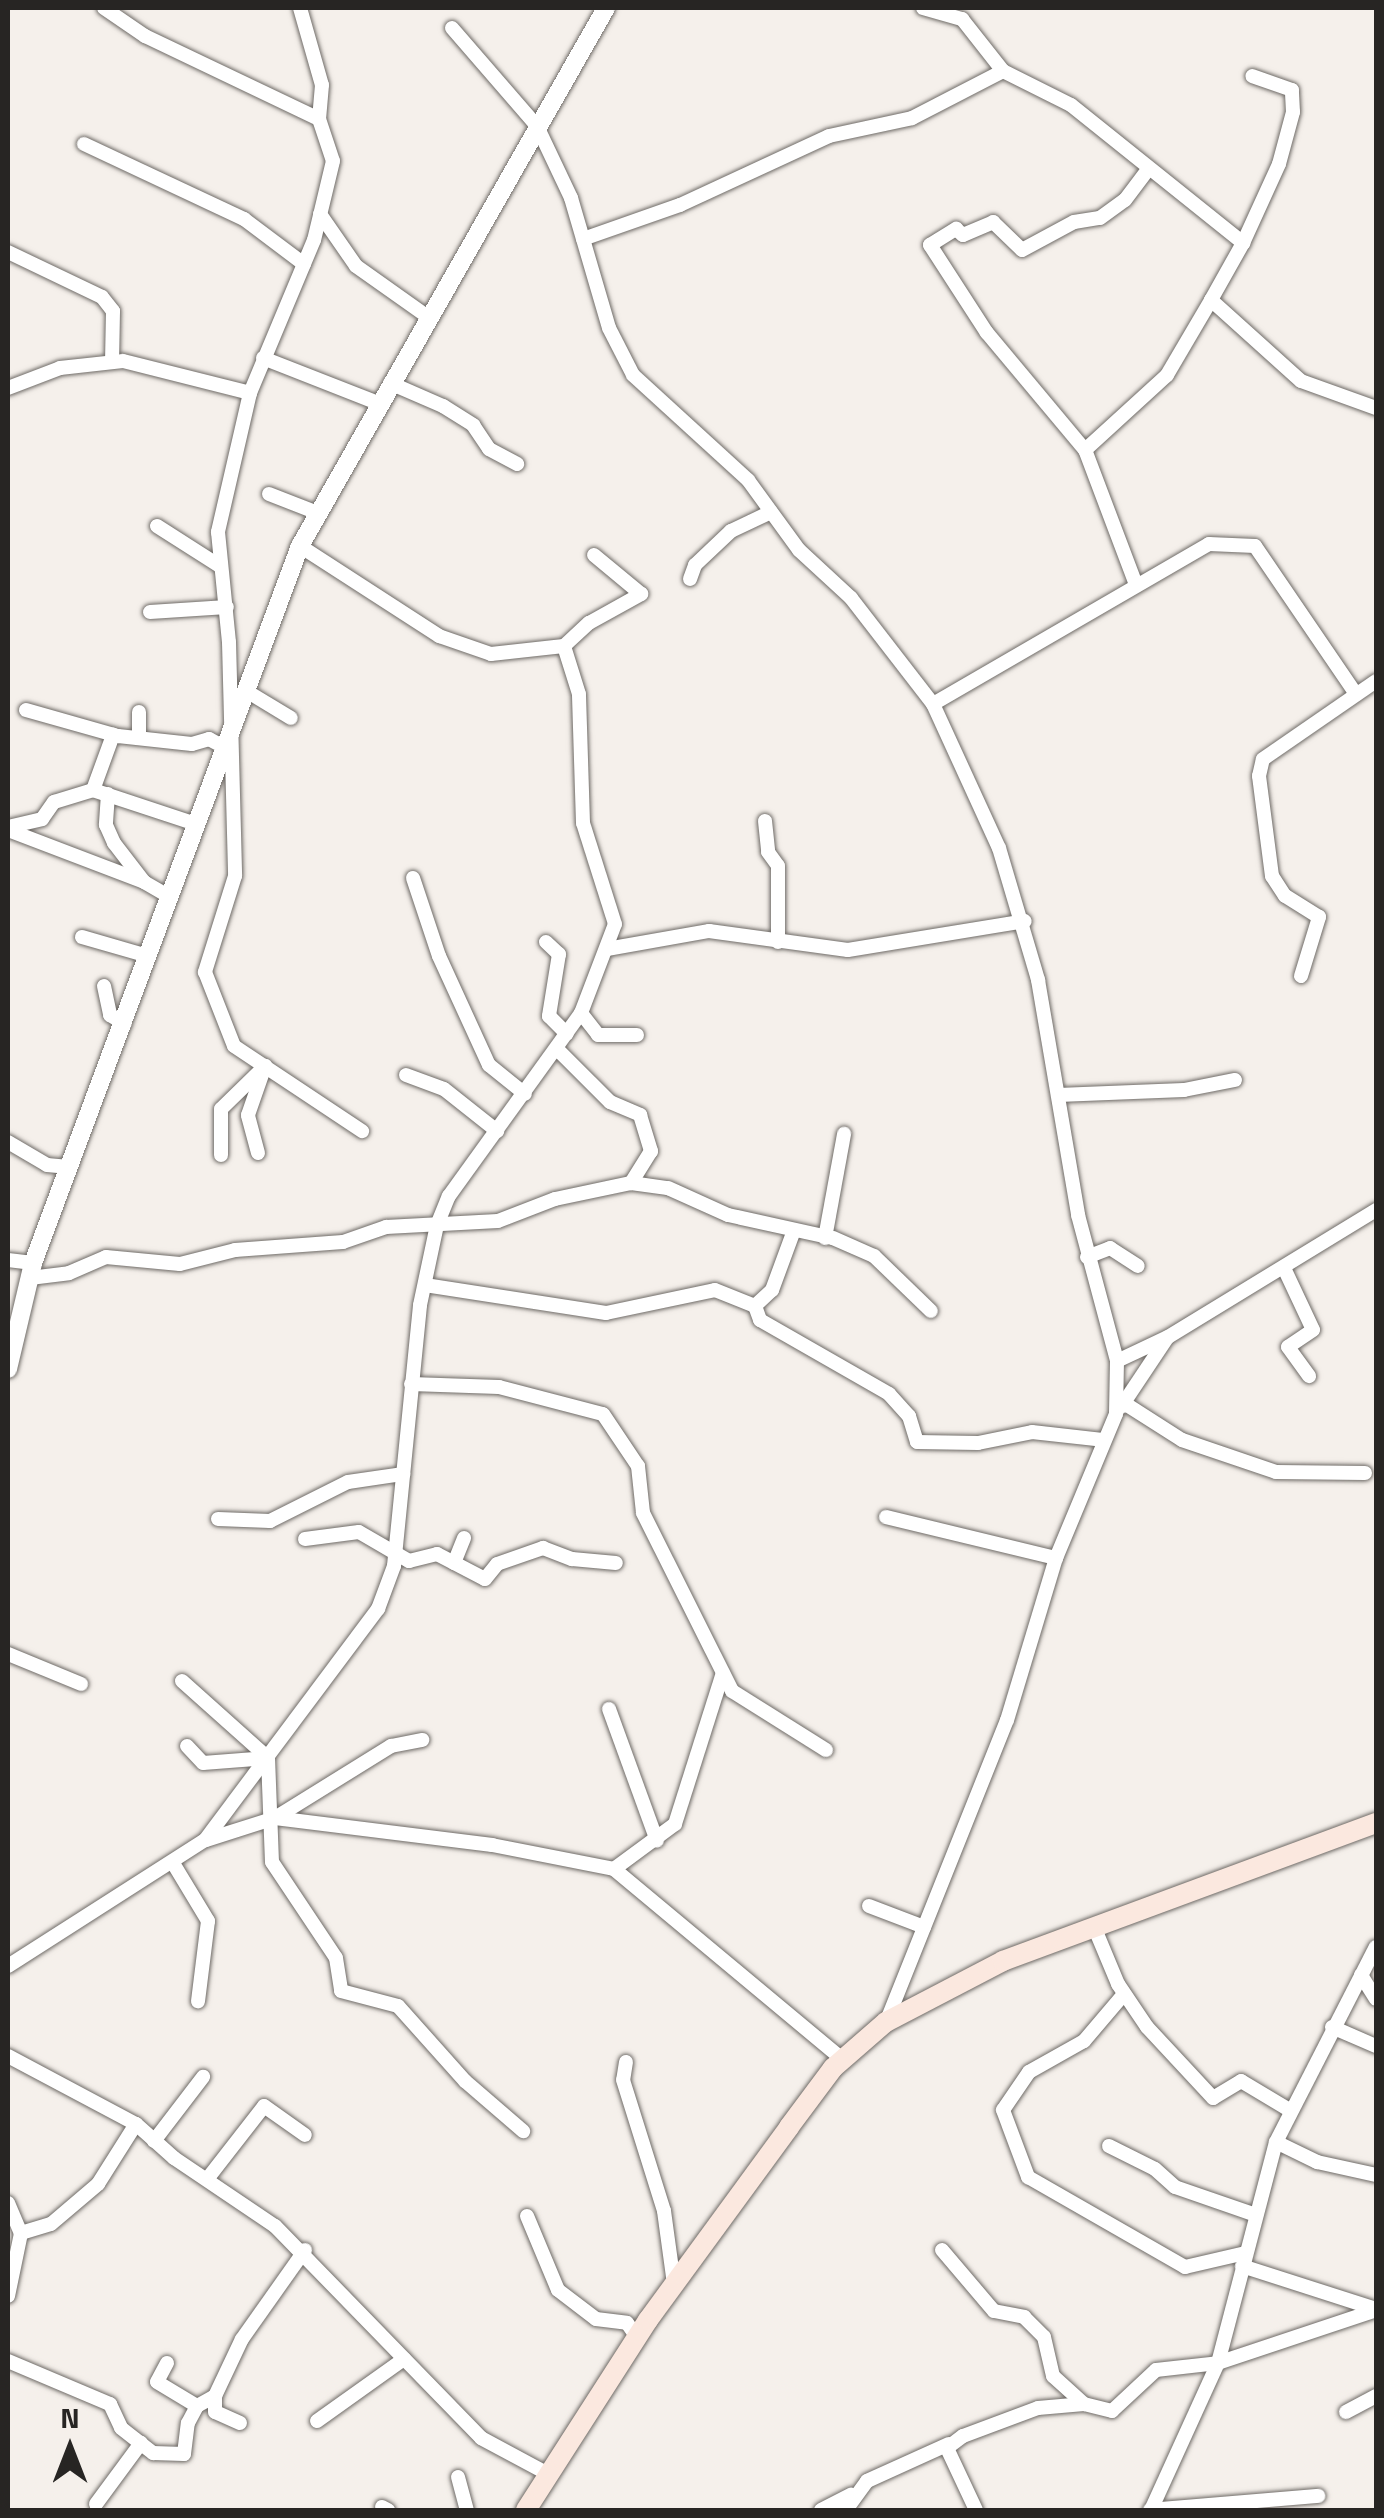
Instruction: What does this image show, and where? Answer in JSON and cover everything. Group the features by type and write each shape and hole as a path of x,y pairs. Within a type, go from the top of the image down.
{"main road":[{"path":"526,2510 636,2336 674,2284 842,2060 886,2022 1003,1961 1376,1823"}],"street":[{"path":"104,8 145,36 319,119"},
{"path":"300,8 322,85 319,119 332,161 304,264 250,393 224,493 221,566 227,607 228,750 235,876 205,972 234,1046 362,1131"},
{"path":"8,1369 31,1271 126,1024 168,896 228,750 300,546 606,8"},
{"path":"923,8 962,19 1004,71 1070,104 1147,171 1243,242"},
{"path":"452,28 538,126 583,239 609,328 632,375 748,480 798,550 851,598 934,704 971,778 1025,921 1087,1257 1117,1360 1120,1409"},
{"path":"583,239 680,205 829,136 912,118 1004,71"},
{"path":"1085,450 1167,375 1259,216 1293,112 1292,90 1252,76"},
{"path":"84,144 244,219 304,264"},
{"path":"1136,582 1085,450 987,333 930,245 956,229 963,235 993,222 1022,250 1074,222 1100,218 1125,200 1147,171"},
{"path":"320,214 356,266 428,317"},
{"path":"8,252 102,297 113,311 112,361"},
{"path":"1211,300 1300,381 1376,408"},
{"path":"263,358 378,403"},
{"path":"8,388 60,368 112,361 250,393"},
{"path":"390,383 443,406 473,425 489,449 517,464"},
{"path":"268,494 318,513"},
{"path":"690,580 695,565 732,531 771,512"},
{"path":"156,526 221,566"},
{"path":"934,704 1136,582 1208,544 1255,546 1356,694"},
{"path":"300,546 438,636 492,654 564,646 589,623 641,594 594,556"},
{"path":"150,612 227,607"},
{"path":"8,1966 205,1840 378,1609 395,1554 411,1384 437,1226 449,1196 581,1013 614,924 583,822 579,694 564,646"},
{"path":"1301,976 1319,917 1285,896 1272,876 1259,776 1263,759 1376,681"},
{"path":"248,692 292,718"},
{"path":"26,710 114,734 192,744 209,739 228,750"},
{"path":"139,736 140,712"},
{"path":"114,734 101,792 107,827 144,882"},
{"path":"8,829 42,819 54,802 101,792 196,824"},
{"path":"765,821 768,852 778,866 778,942"},
{"path":"8,829 144,882 168,896"},
{"path":"412,878 439,956 489,1065 525,1094"},
{"path":"607,949 709,931 848,950 1025,921"},
{"path":"82,937 148,956"},
{"path":"546,942 559,954 549,1016 567,1034"},
{"path":"104,986 110,1015 126,1024"},
{"path":"581,1013 598,1035 637,1035"},
{"path":"557,1048 610,1102 640,1114 651,1151 631,1183"},
{"path":"258,1153 248,1115 265,1066"},
{"path":"221,1155 221,1109 265,1066"},
{"path":"406,1075 444,1090 497,1131"},
{"path":"1058,1094 1184,1090 1235,1080"},
{"path":"825,1238 844,1134"},
{"path":"8,1142 46,1165 68,1167"},
{"path":"8,1260 31,1271 69,1273 106,1257 180,1264 235,1250 343,1242 386,1227 498,1221 555,1199 631,1183 668,1188 794,1233 825,1238 874,1256 932,1312"},
{"path":"1117,1360 1168,1337 1376,1210"},
{"path":"755,1306 772,1290 794,1233"},
{"path":"1087,1257 1110,1248 1138,1266"},
{"path":"1284,1268 1313,1330 1288,1348 1308,1376"},
{"path":"425,1285 606,1313 715,1290 755,1306 760,1320 889,1394 909,1416 917,1442 978,1443 1032,1432 1103,1440"},
{"path":"886,2022 1008,1720 1056,1558 1103,1440 1168,1337"},
{"path":"411,1384 499,1387 603,1414 638,1466 643,1513 671,1576 701,1618 709,1654 732,1691 758,1712 826,1750"},
{"path":"1120,1409 1182,1440 1276,1472 1365,1473"},
{"path":"218,1519 270,1521 348,1482 403,1474"},
{"path":"886,1517 1056,1558"},
{"path":"305,1538 359,1532 409,1562 437,1554 485,1579 497,1564 543,1548 572,1559 616,1563"},
{"path":"454,1563 464,1538"},
{"path":"8,1654 81,1684"},
{"path":"614,1869 675,1824 722,1674"},
{"path":"182,1681 268,1758 275,1818 267,1833 272,1862 336,1958 342,1991 398,2006 465,2081 523,2131"},
{"path":"608,1709 657,1841"},
{"path":"205,1840 275,1818 391,1746 422,1740"},
{"path":"187,1746 204,1763 268,1758"},
{"path":"275,1818 492,1845 614,1869 842,2060"},
{"path":"173,1863 208,1921 198,2001"},
{"path":"869,1906 924,1927"},
{"path":"1094,1929 1124,1994 1213,2098 1241,2081 1291,2111"},
{"path":"1318,2496 1150,2510 1218,2363 1253,2214 1276,2142 1376,1947"},
{"path":"1360,1975 1376,1999"},
{"path":"1124,1994 1084,2041 1029,2072 1003,2110 1028,2177 1186,2267 1243,2260 1376,2310"},
{"path":"1332,2027 1376,2046"},
{"path":"8,2056 136,2124 305,2250 481,2438 550,2474"},
{"path":"626,2062 624,2080 664,2211 674,2284"},
{"path":"154,2140 203,2077"},
{"path":"208,2178 264,2106 305,2135"},
{"path":"21,2233 51,2224 98,2184 136,2124"},
{"path":"1276,2142 1317,2162 1376,2175"},
{"path":"1109,2146 1155,2169 1175,2187 1253,2214"},
{"path":"8,2203 21,2233 8,2296"},
{"path":"527,2216 558,2290 596,2319 627,2322 636,2336"},
{"path":"240,2423 215,2412 215,2396 242,2339 305,2250"},
{"path":"942,2250 994,2311 1024,2317 1044,2337 1053,2376 1054,2410"},
{"path":"821,2510 892,2466 1038,2408 1054,2410 1084,2404 1112,2411 1156,2370 1218,2363 1376,2310"},
{"path":"317,2421 404,2359"},
{"path":"8,2361 80,2397 110,2404 121,2428 153,2453 184,2454 197,2406 215,2396"},
{"path":"167,2363 157,2382 197,2406"},
{"path":"1053,2376 1084,2404"},
{"path":"1346,2412 1376,2396"},
{"path":"96,2504 141,2443"},
{"path":"949,2444 976,2510"},
{"path":"458,2477 467,2510"},
{"path":"846,2510 852,2494"}]}
